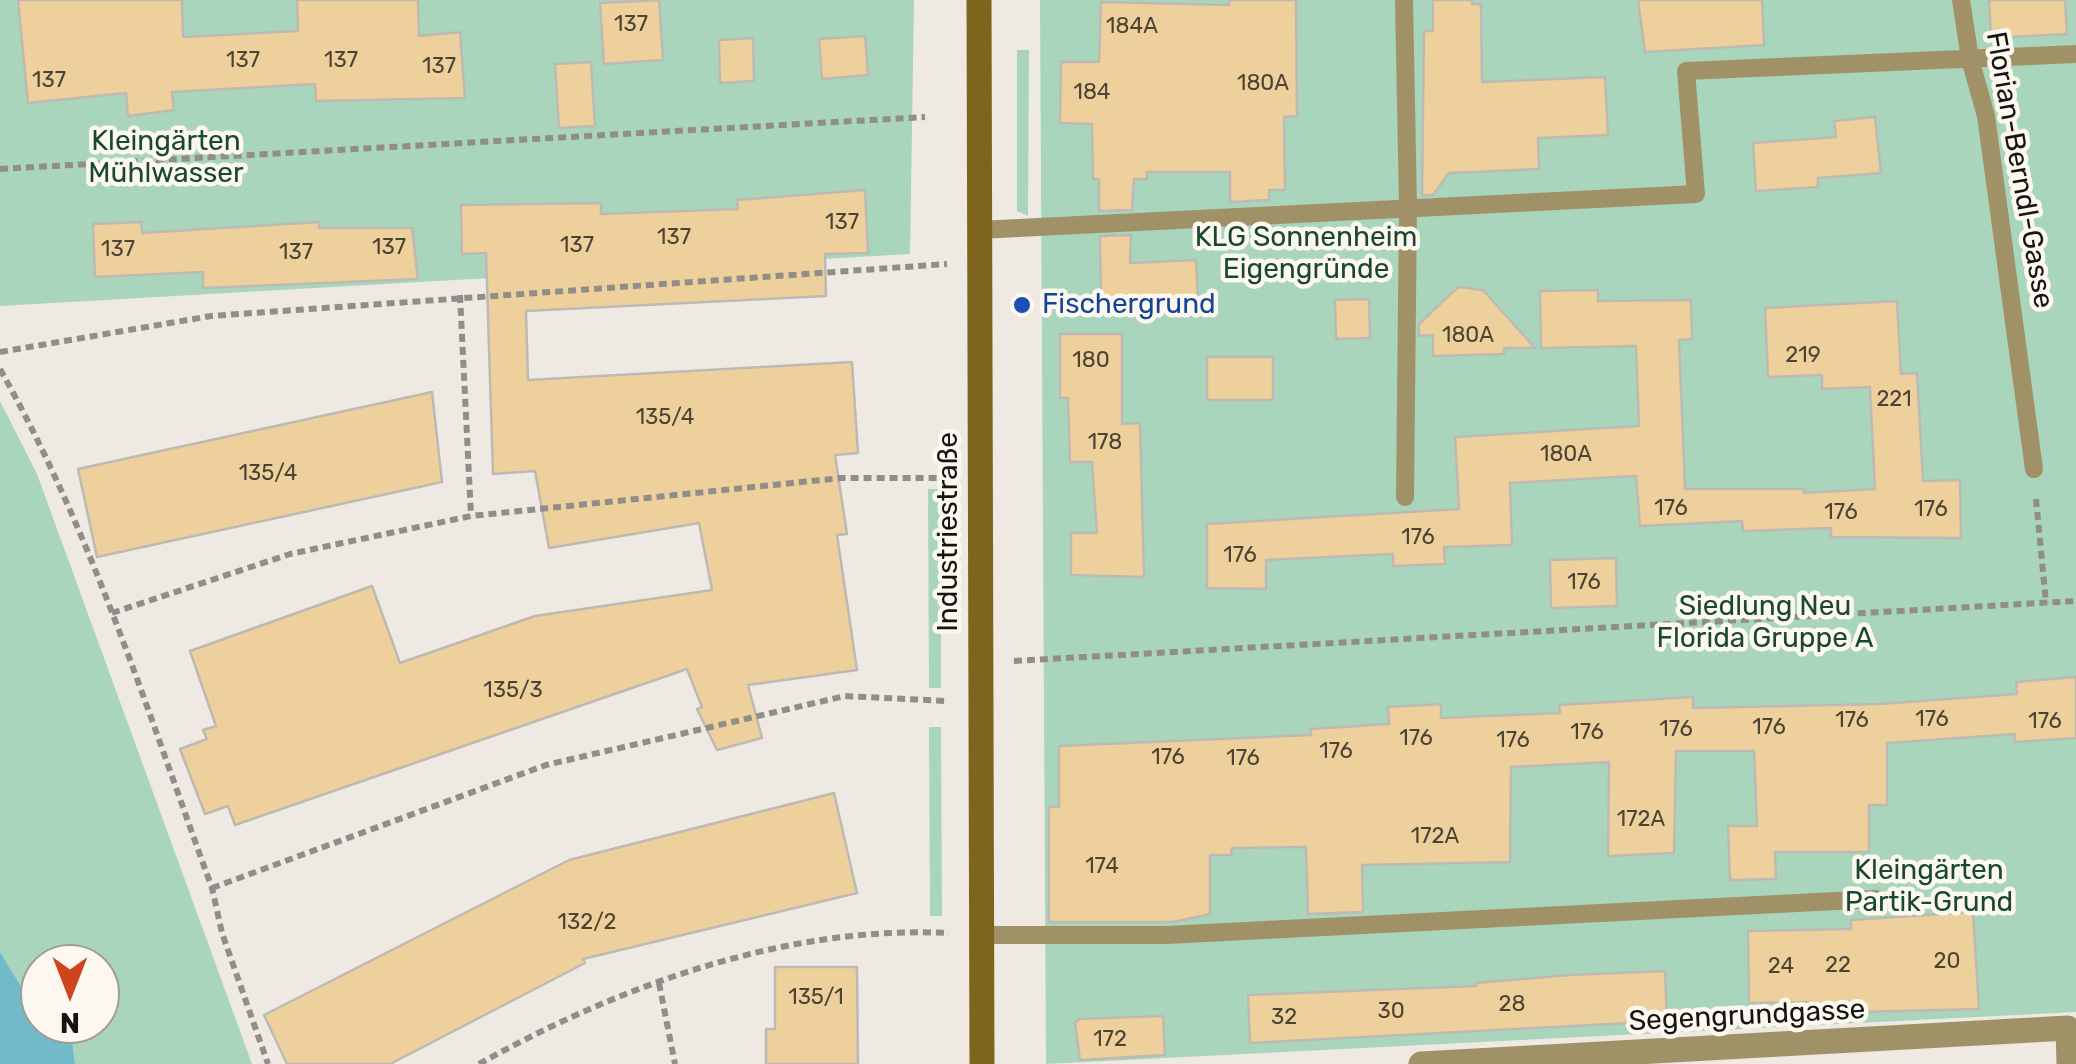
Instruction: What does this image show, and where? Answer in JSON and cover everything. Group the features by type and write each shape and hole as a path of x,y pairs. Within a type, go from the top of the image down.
{"street":[{"name":"Industriestraße","path":"979,0 982,1064"},
{"name":"Segengrundgasse","path":"1421,1064 2072,1028"},
{"path":"2069,1064 2072,1028"}],"lane":[{"path":"1404,0 1408,206 1406,497"},
{"name":"Florian-Berndl-Gasse","path":"1961,0 1970,59 1986,116 2034,469"},
{"path":"978,230 1696,194 1686,71 2076,54"},
{"path":"980,934 1186,934 1876,898"}],"path":[{"path":"0,169 925,117"},
{"path":"0,352 212,316 460,295 978,264"},
{"path":"460,295 471,516"},
{"path":"0,369 50,458 112,613 212,888 222,933 268,1064"},
{"path":"2034,469 2046,603"},
{"path":"112,613 290,554 471,516 841,478 979,478"},
{"path":"980,663 2076,601"},
{"path":"212,888 546,765 845,696 980,702"},
{"path":"479,1064 586,1012 744,956 814,941 922,932 980,934"},
{"path":"659,983 675,1064"}],"green space":[{"name":"Kleingärten Mühlwasser","path":"0,0 914,0 910,254 0,306"},
{"path":"1040,0 2076,0 2076,1012 1046,1064"},
{"path":"1017,50 1029,50 1028,216 1017,211"},
{"path":"0,401 37,474 252,1064 75,1064 72,1044 120,1044 120,944 20,944 20,985 0,952"},
{"path":"928,489 941,489 941,688 929,688"},
{"path":"929,727 941,727 942,916 930,916"}],"water":[{"path":"0,952 20,985 20,1044 72,1044 75,1064 0,1064"}],"building":[{"path":"18,0 182,0 183,37 298,31 297,0 418,0 419,36 460,32 465,98 316,101 315,84 172,92 174,110 128,116 126,93 28,103"},
{"path":"659,0 663,60 604,64 600,3"},
{"path":"1229,0 1296,0 1297,116 1284,117 1285,190 1269,190 1269,200 1230,202 1230,172 1147,172 1147,179 1134,179 1132,210 1099,211 1099,179 1093,179 1092,124 1060,123 1061,62 1099,62 1101,2 1229,5"},
{"path":"1433,0 1472,0 1472,4 1481,4 1482,82 1605,77 1608,135 1538,138 1539,169 1449,173 1433,195 1422,195 1424,31 1433,31"},
{"path":"1638,0 1762,0 1764,45 1645,52"},
{"path":"1989,0 2065,0 2067,34 1991,38"},
{"path":"865,36 868,75 822,79 819,39"},
{"path":"753,38 754,81 720,83 719,40"},
{"path":"591,62 595,126 559,128 555,64"},
{"path":"1875,117 1881,173 1818,178 1818,187 1756,191 1753,143 1836,137 1834,121"},
{"path":"865,190 868,253 825,254 826,296 526,311 528,380 852,362 858,453 835,455 847,534 837,535 857,670 748,685 762,738 717,750 697,709 702,707 687,669 235,825 228,806 205,814 180,749 207,739 203,730 216,726 190,651 372,586 400,663 535,616 712,590 699,523 549,548 535,471 493,474 486,253 462,254 461,205 601,203 601,214 738,209 737,200"},
{"path":"141,222 142,233 319,222 319,228 412,228 418,279 203,288 203,272 95,277 93,224"},
{"path":"1131,235 1130,263 1196,260 1198,301 1101,305 1100,236"},
{"path":"1458,287 1483,290 1535,348 1504,348 1504,354 1433,356 1433,335 1419,336 1419,324"},
{"path":"1598,290 1598,301 1691,300 1692,339 1679,340 1685,489 1804,489 1804,493 1875,489 1870,387 1822,389 1822,375 1768,377 1765,308 1897,301 1901,374 1917,373 1923,481 1960,480 1961,538 1831,537 1831,528 1743,531 1742,521 1640,526 1636,476 1510,483 1512,545 1444,547 1445,564 1393,566 1393,554 1266,560 1266,589 1207,588 1207,524 1459,509 1455,437 1639,426 1636,346 1541,348 1540,291"},
{"path":"1369,299 1370,338 1336,339 1335,300"},
{"path":"1060,334 1122,334 1122,424 1140,423 1144,577 1071,575 1071,533 1097,533 1092,462 1070,462 1068,398 1060,398"},
{"path":"1207,357 1273,357 1273,400 1207,400"},
{"path":"432,392 442,482 97,557 78,469"},
{"path":"1616,558 1617,606 1551,608 1550,560"},
{"path":"2076,677 2076,738 2015,742 2015,734 1887,743 1887,805 1869,805 1869,852 1775,852 1776,879 1730,880 1728,826 1757,826 1754,751 1676,751 1674,853 1608,856 1609,762 1511,767 1510,862 1362,865 1363,912 1308,914 1306,847 1232,848 1231,855 1210,855 1210,914 1174,922 1049,922 1049,807 1059,807 1059,746 1311,735 1311,729 1389,724 1388,707 1441,704 1441,718 1560,713 1559,705 1693,697 1693,708 1880,704 2017,694 2016,682"},
{"path":"834,793 857,893 583,959 585,963 390,1064 287,1064 264,1015 569,860"},
{"path":"1973,912 1979,1009 1814,1013 1814,1002 1749,1003 1748,931 1851,929 1851,920"},
{"path":"775,967 857,967 858,1064 766,1064 766,1029 775,1029"},
{"path":"1665,971 1667,1021 1250,1043 1248,995 1476,986 1570,975"},
{"path":"1163,1016 1165,1055 1080,1060 1075,1023 1079,1019"}],"place":[{"name":"Fischergrund","path":"1022,305"}],"park label":[{"name":"KLG Sonnenheim Eigengründe","path":"1306,254"},
{"name":"Siedlung Neu Florida Gruppe A","path":"1765,623"},
{"name":"Kleingärten Partik-Grund","path":"1929,887"}]}
